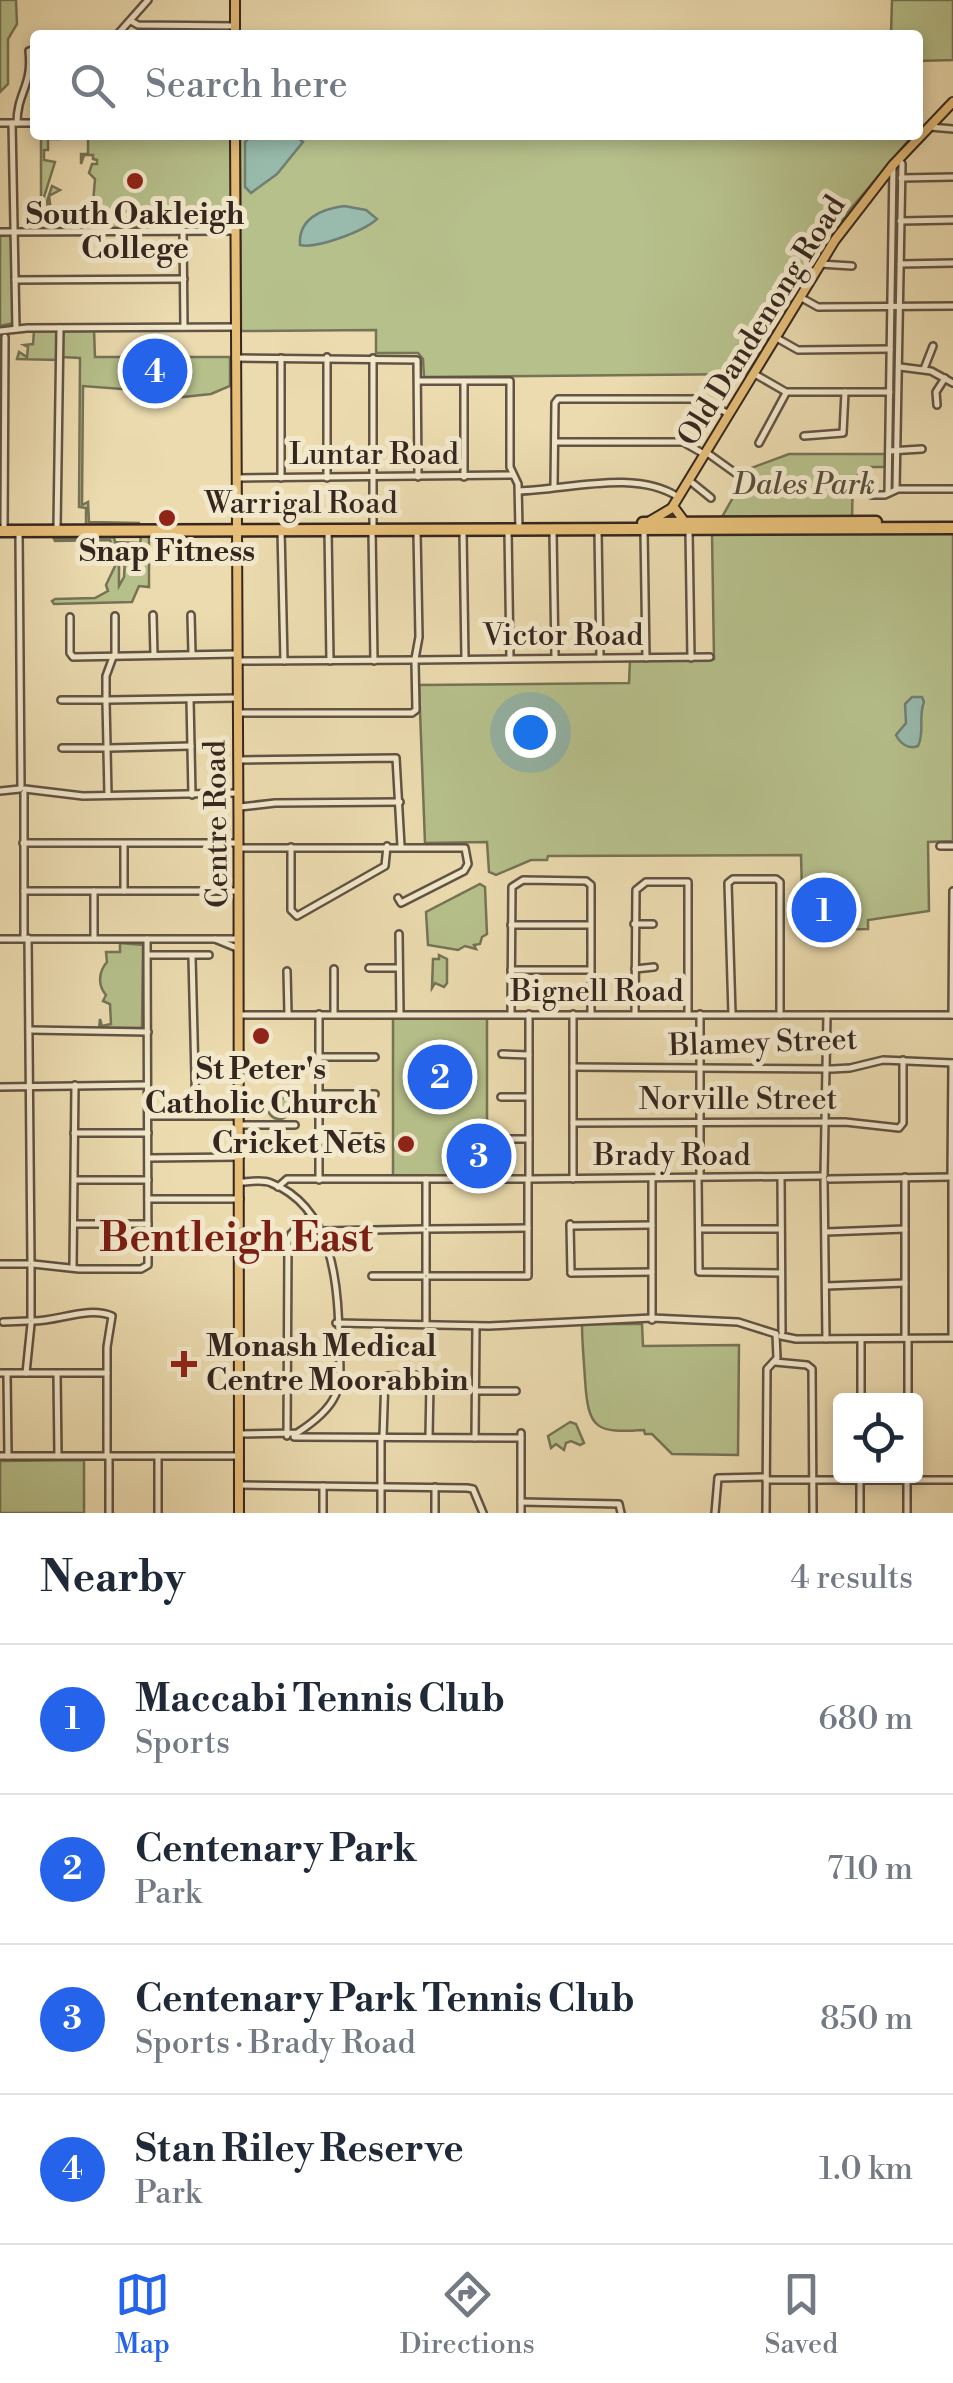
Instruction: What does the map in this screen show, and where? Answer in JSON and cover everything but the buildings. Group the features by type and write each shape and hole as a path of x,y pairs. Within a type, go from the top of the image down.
{"highway":[{"name":"Warrigal Road","path":"2,531 218,529 234,524 282,530 953,524"}],"main road":[{"path":"234,0 234,30"},
{"name":"Old Dandenong Road","path":"923,131 953,102"},
{"name":"Centre Road","path":"235,140 234,548 241,1014 239,1513"},
{"name":"Old Dandenong Road","path":"668,525 674,504 820,264 878,182 915,140"},
{"path":"645,526 674,504 686,525"},
{"path":"218,529 234,548 241,536 254,529 234,506"}],"street":[{"path":"122,30 148,0"},
{"path":"131,21 137,25 234,30"},
{"path":"192,25 192,30"},
{"path":"15,330 14,123 18,103 30,80 30,50"},
{"path":"0,123 30,122"},
{"path":"927,127 953,128"},
{"path":"893,491 889,451 890,368 899,306 900,264 893,189 896,161"},
{"path":"893,491 898,368 891,306 892,264 901,178 896,161"},
{"path":"893,178 953,178"},
{"path":"878,182 888,182 893,189"},
{"path":"896,221 953,220"},
{"path":"183,231 184,327"},
{"path":"0,232 235,231"},
{"path":"892,264 953,263"},
{"path":"820,264 852,266"},
{"path":"15,280 184,279"},
{"path":"800,297 818,307 953,306"},
{"path":"2,531 2,334 60,328 235,327"},
{"path":"60,328 56,497 60,528"},
{"path":"775,337 797,350 894,349"},
{"path":"924,369 934,346"},
{"path":"235,358 413,358 419,364 418,477"},
{"path":"281,358 281,478"},
{"path":"326,478 327,358"},
{"path":"373,358 374,661"},
{"path":"890,368 924,369 953,383"},
{"path":"753,373 786,392 898,392"},
{"path":"937,405 936,392 945,378"},
{"path":"419,382 510,382 510,467 519,491 513,529 510,658"},
{"path":"464,382 464,477"},
{"path":"759,443 786,392"},
{"path":"804,436 843,433 845,392"},
{"path":"554,486 558,399 700,399 729,414"},
{"path":"554,442 683,442 738,476"},
{"path":"889,451 922,449"},
{"name":"Luntar Road","path":"235,478 514,475"},
{"path":"688,480 711,498"},
{"path":"519,491 554,486 655,484 674,504"},
{"path":"871,495 953,489"},
{"path":"686,525 691,658"},
{"path":"645,526 646,658"},
{"path":"600,528 600,658"},
{"path":"553,529 555,658"},
{"path":"18,530 24,890 30,953 31,1321 26,1373"},
{"path":"282,530 284,661"},
{"path":"328,530 330,660"},
{"path":"238,714 416,710 417,530"},
{"path":"463,530 465,659"},
{"path":"191,615 192,654"},
{"path":"108,796 106,676 114,655 114,616"},
{"path":"153,616 154,654"},
{"name":"Victor Road","path":"70,617 71,656 192,654 284,661 710,657"},
{"path":"190,698 192,795"},
{"path":"61,700 237,698"},
{"path":"62,748 191,746"},
{"path":"239,760 395,760 400,846"},
{"path":"0,791 108,796 240,794"},
{"path":"240,807 400,802"},
{"path":"23,843 464,848 468,864 464,871 401,903"},
{"path":"124,843 124,891"},
{"path":"291,847 290,910 297,916 386,866 386,846"},
{"path":"732,1014 728,883 733,879 776,879 780,882 780,1014"},
{"path":"510,1014 511,891 524,880 589,882 590,1014"},
{"path":"635,1014 634,895 640,885 688,882 688,1014"},
{"path":"24,890 240,891"},
{"path":"94,891 94,938"},
{"path":"953,891 953,1015"},
{"path":"634,924 653,924"},
{"path":"511,926 590,926"},
{"path":"400,934 400,1014"},
{"path":"0,938 214,938 240,944"},
{"path":"0,1264 148,1266 147,938"},
{"path":"147,954 210,955"},
{"path":"192,957 196,1116"},
{"path":"634,969 654,967"},
{"path":"370,968 399,968"},
{"path":"334,969 334,1014"},
{"path":"511,970 590,970"},
{"path":"288,971 288,1014"},
{"name":"Bignell Road","path":"241,1014 953,1015"},
{"path":"319,1014 319,1180"},
{"path":"372,1276 528,1276 530,1014"},
{"path":"573,1179 574,1014"},
{"path":"700,1014 700,1272 781,1273"},
{"path":"826,1014 826,1338"},
{"path":"30,1030 148,1032"},
{"path":"502,1054 530,1055"},
{"path":"319,1057 375,1057"},
{"name":"Blamey Street","path":"573,1067 826,1069 882,1060 952,1062"},
{"name":"Norville Street","path":"574,1123 826,1122 902,1127 903,1060"},
{"path":"338,1324 476,1326 662,1319 738,1322 800,1338 952,1338 952,1062"},
{"path":"74,1085 74,1267"},
{"path":"0,1087 148,1085"},
{"path":"319,1094 375,1094"},
{"path":"502,1097 529,1096"},
{"path":"148,1116 295,1125"},
{"path":"74,1133 148,1133"},
{"path":"319,1137 378,1137"},
{"path":"502,1139 529,1138"},
{"path":"148,1158 240,1158"},
{"path":"766,1513 766,1370 774,1362 779,1333 782,1177"},
{"name":"Brady Road","path":"281,1188 284,1180 952,1177"},
{"path":"652,1178 652,1319"},
{"path":"905,1178 908,1393"},
{"path":"75,1180 148,1180"},
{"path":"426,1180 426,1325"},
{"path":"241,1182 266,1181 281,1188 321,1231 338,1298 335,1391 302,1433"},
{"path":"148,1199 241,1199"},
{"path":"288,1434 288,1242 308,1218"},
{"path":"74,1224 148,1224"},
{"path":"652,1225 570,1225 570,1274 652,1272"},
{"path":"321,1231 528,1228"},
{"path":"698,1229 781,1229"},
{"path":"826,1232 905,1229"},
{"path":"148,1244 240,1243"},
{"path":"826,1286 905,1283"},
{"path":"3,1322 54,1320 90,1312 110,1314 113,1319 107,1347 109,1513"},
{"path":"475,1438 476,1326"},
{"path":"861,1338 861,1393"},
{"path":"774,1362 808,1365 814,1388 813,1513"},
{"path":"107,1372 4,1373 4,1456 240,1456"},
{"path":"57,1373 58,1456"},
{"path":"381,1513 387,1375 428,1376 429,1437"},
{"path":"476,1392 516,1392"},
{"path":"240,1434 475,1438 521,1435 521,1513"},
{"path":"158,1456 158,1513"},
{"path":"716,1513 717,1478 833,1479"},
{"path":"923,1479 953,1480"},
{"path":"860,1483 860,1513"},
{"path":"907,1483 907,1513"},
{"path":"240,1485 473,1489 483,1513"},
{"path":"323,1486 323,1513"},
{"path":"435,1487 435,1513"},
{"path":"521,1503 619,1504 621,1513"},
{"path":"564,1504 564,1513"}],"green space":[{"path":"0,0 16,0 17,24 8,39 8,84 0,92"},
{"path":"892,0 953,0 953,60 923,61 923,30 891,30"},
{"path":"41,140 48,140 44,160 55,162 44,197 49,230 35,230 41,228"},
{"name":"South Oakleigh College","path":"88,140 232,140 231,228 175,230 173,222 178,211 141,215 116,211 93,215 87,222 88,230 52,230 47,201 52,186 60,190 49,196 52,218 59,222 66,218 84,221 92,212 87,204 93,203 95,179 89,173 97,160 93,155 84,155 81,164 81,154 88,154"},
{"path":"240,140 909,140 848,212 747,374 424,377 423,359 418,353 376,353 376,330 241,331"},
{"path":"101,217 137,218 138,229 92,230 93,223"},
{"path":"0,233 13,235 14,323 0,326"},
{"path":"63,329 94,329 95,357 230,357 230,386 211,394 173,398 172,384 135,390 83,386 82,505 88,502 89,522 140,523 82,526 86,525 86,508 79,507 80,358 62,357"},
{"path":"57,330 58,360 17,359 19,352 27,357 28,347 24,345 33,344 34,331"},
{"name":"Dales Park","path":"789,454 885,454 885,467 869,467 853,479 852,517 722,517 744,478 743,471"},
{"path":"712,533 953,533 953,841 928,842 929,911 868,920 868,929 803,930 801,855 548,856 547,860 531,860 496,875 489,872 487,842 425,843 419,685 629,683 630,660 714,659"},
{"path":"149,535 149,587 139,586 132,602 54,604 55,599 95,598 108,591 106,585 116,564 119,586 124,577 125,557 113,549 110,540 54,539 114,537 115,542 140,543 141,537"},
{"path":"480,884 485,887 487,934 480,944 474,945 476,949 428,945 426,912"},
{"path":"120,943 143,945 142,1028 99,1028 100,1019 102,1026 111,1024 110,1004 103,1001 106,995 100,983 106,952 120,952"},
{"path":"439,955 447,959 447,983 444,987 435,983 432,988 433,959 439,959"},
{"path":"393,1018 487,1018 487,1175 393,1176"},
{"path":"275,1097 283,1097 290,1108 283,1119 275,1119 268,1112 268,1104"},
{"path":"582,1324 642,1324 643,1346 739,1345 738,1455 672,1454 644,1430 615,1431 598,1425 586,1396"},
{"path":"570,1422 576,1424 584,1443 571,1441 564,1450 556,1444 551,1448 548,1436"},
{"path":"84,1460 84,1513 0,1513 0,1461"}],"shaded area":[{"path":"245,142 303,142 277,174 251,193 245,187"},
{"path":"344,206 366,210 377,219 340,238 300,245 307,222 327,210"},
{"path":"912,697 922,697 924,702 920,741 918,746 911,747 896,735 906,723 905,704"}],"place":[{"name":"South Oakleigh College","path":"135,181"},
{"name":"Stan Riley Reserve","path":"155,371"},
{"name":"Snap Fitness","path":"167,518"},
{"name":"Maccabi Tennis Club","path":"824,910"},
{"name":"St Peter's Catholic Church","path":"261,1036"},
{"name":"Centenary Park","path":"440,1077"},
{"name":"Cricket Nets","path":"406,1144"},
{"name":"Centenary Park Tennis Club","path":"479,1156"},
{"name":"Monash Medical Centre Moorabbin","path":"184,1364"}],"district":[{"name":"Bentleigh East","path":"236,1239"}]}
